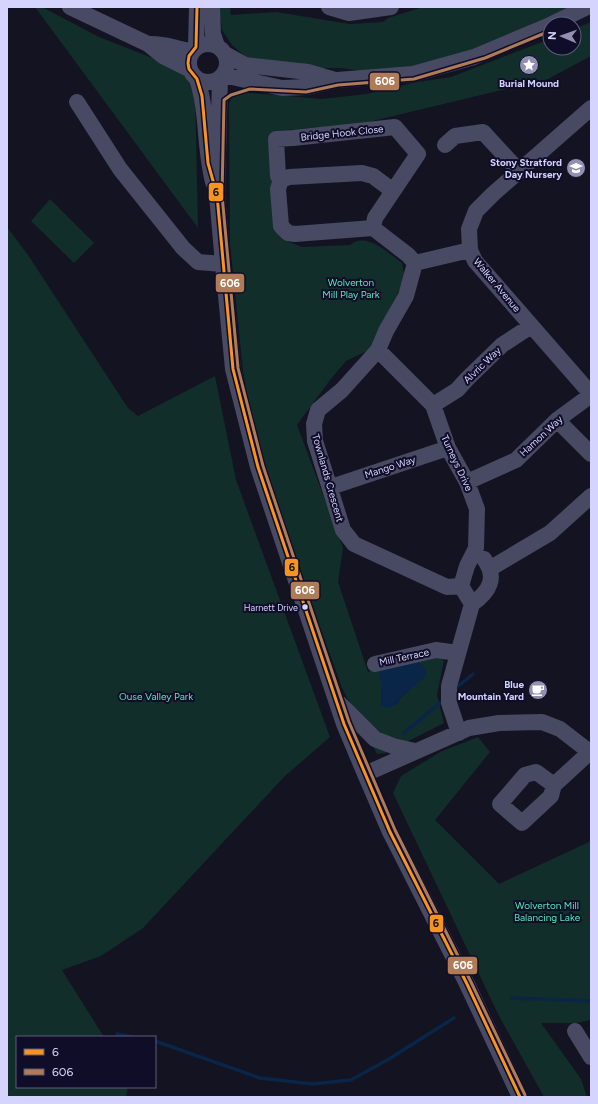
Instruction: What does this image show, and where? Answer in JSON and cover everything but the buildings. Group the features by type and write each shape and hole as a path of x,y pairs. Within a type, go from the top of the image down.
{"street":[{"path":"70,7 156,43 180,49 194,49 206,43 221,50 245,65 308,72 337,80"},
{"path":"197,7 197,28 194,49 189,56 193,74 202,96 208,163 217,195"},
{"path":"212,7 213,34 227,65 221,77 219,98 217,195 233,369 244,417 258,467 336,701 364,774 390,832 467,984 520,1097"},
{"path":"329,7 349,12 391,7"},
{"path":"569,16 587,7"},
{"path":"156,43 185,39 197,28"},
{"path":"156,43 163,56 208,82 221,77 282,88 307,87 337,80 413,74 474,57 542,29"},
{"path":"219,98 227,90 258,83"},
{"path":"77,102 120,169 183,248 198,262 223,264"},
{"name":"Walker Avenue","path":"591,108 476,211 469,229 470,250 475,261 591,394"},
{"name":"Bridge Hook Close","path":"395,127 418,154 375,218 373,228 295,234 288,233 281,226 278,189 281,180 278,176 276,139 395,127"},
{"path":"445,145 455,136 483,132 519,171"},
{"path":"281,180 289,177 362,173 373,176 393,191"},
{"path":"373,228 408,255 414,263 470,250"},
{"name":"Townlands Crescent","path":"414,263 406,296 386,331 378,350 342,390 318,410 314,424 315,441 331,486 343,530 354,544 447,587 461,586"},
{"name":"Alvric Way","path":"433,405 457,390 502,345 531,326"},
{"name":"Turneys Drive","path":"378,350 433,405 448,448 467,482 477,509 476,548 467,566 461,586"},
{"name":"Hamon Way","path":"467,482 516,460 557,420 591,394"},
{"path":"557,420 591,454"},
{"name":"Mango Way","path":"331,486 448,448"},
{"path":"491,568 550,533 591,496"},
{"path":"459,733 449,703 449,686 472,604 485,595 491,581 491,568 476,548"},
{"path":"461,586 472,604"},
{"name":"Mill Terrace","path":"375,664 436,650 458,653"},
{"path":"336,701 375,739 393,746 415,751"},
{"path":"364,774 469,728 499,723 542,722 560,729 590,752 554,785"},
{"path":"575,1031 591,1057"}],"green space":[{"path":"35,7 42,7 99,37 178,68 195,89 198,228"},
{"path":"219,7 230,7 231,15 276,12 350,24 383,22 388,18 423,7 577,7 558,16 542,16 542,23 508,39 426,65 374,73 341,68 307,68 247,58 232,45 222,30"},
{"name":"Wolverton Mill Play Park","path":"591,22 591,56 548,79 360,124 274,131 282,239 302,247 350,245 357,241 363,240 370,242 384,249 402,263 405,279 375,337 371,349 346,361 297,425 343,548 338,582 368,672 378,667 434,656 444,660 437,695 444,723 385,753 377,754 342,688 261,463 243,371 230,244 229,104 233,93 238,92 322,99 367,94 417,82 451,77 542,42 542,56 582,56 582,26","holes":["382,684 412,688 401,697 396,705 381,705"]},
{"path":"50,199 94,243 74,263 31,221"},
{"name":"Ouse Valley Park","path":"7,227 28,255 128,408 138,416 215,376 236,480 330,737 284,777 143,928 101,956 62,970 103,1036 16,1036 16,1088 128,1088 126,1097 7,1097"},
{"name":"Wolverton Mill Balancing Lake","path":"478,737 490,752 435,820 499,884 591,841 591,1020 576,1023 541,1023 581,1079 587,1097 544,1097 498,1014 393,793 401,776 442,751"}],"water":[{"path":"417,660 426,669 426,676 401,697 396,705 387,708 381,705 382,685 379,676 381,668"}],"waterway":[{"path":"457,687 473,674"},
{"path":"404,733 440,703"},
{"path":"511,998 591,1001"},
{"path":"156,1041 260,1078 312,1084 351,1080 389,1059 454,1018"},
{"path":"117,1034 128,1036"}],"transit line":[{"name":"6","path":"197,7 196,47 189,56 188,63 189,69 197,79 202,96 208,163 217,195 233,369 258,467 344,724 390,832 467,984 520,1097"},
{"name":"606","path":"525,1095 471,982 395,830 349,722 263,466 238,368 222,195 224,100 231,95 250,89 306,92 338,85 414,79 485,58 542,34"}],"place":[{"name":"Burial Mound","path":"529,65"},
{"name":"Stony Stratford Day Nursery","path":"576,168"},
{"name":"Harnett Drive","path":"305,607"},
{"name":"Blue Mountain Yard","path":"538,690"}]}
